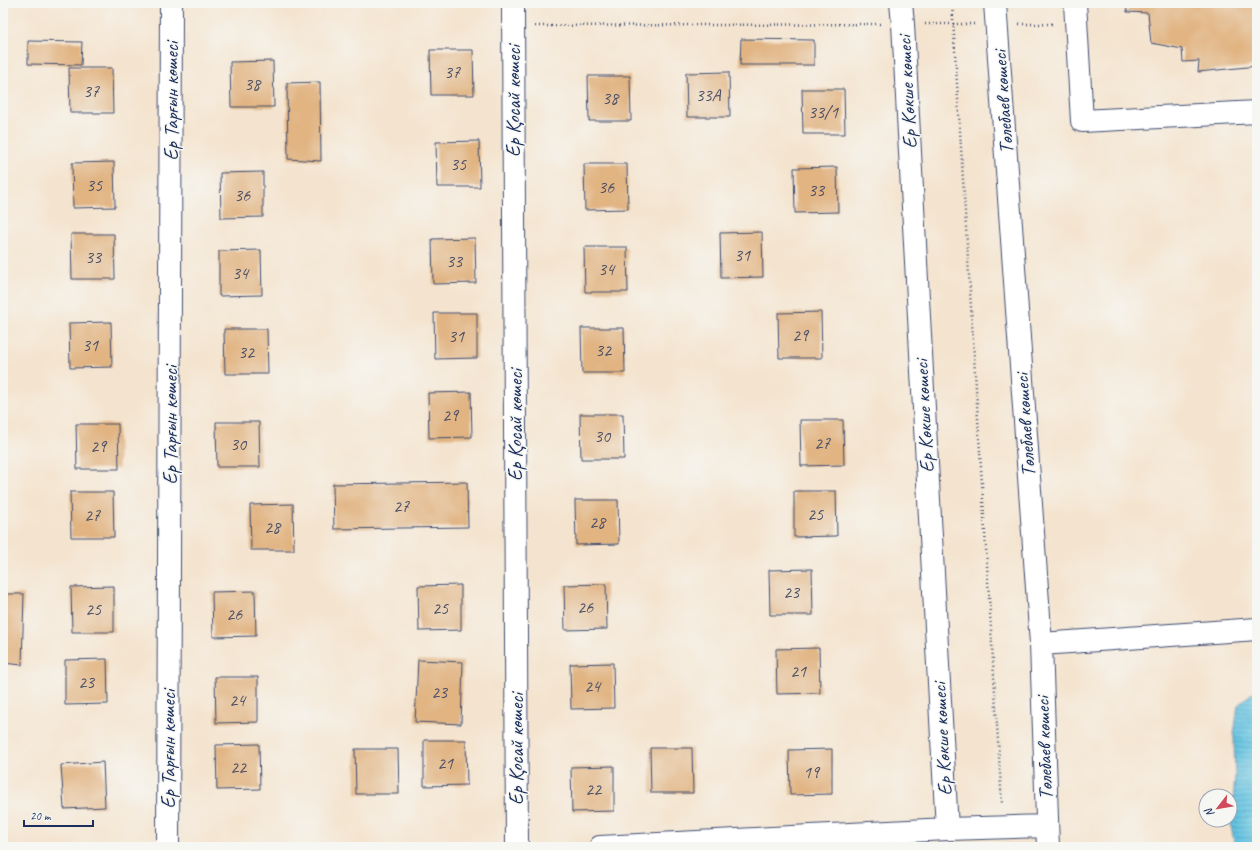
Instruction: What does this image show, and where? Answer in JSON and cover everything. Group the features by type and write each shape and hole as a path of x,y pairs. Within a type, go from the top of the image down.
{"street":[{"name":"Ер Тарғын көшесі","path":"168,847 172,3"},
{"name":"Ер Қосай көшесі","path":"513,3 517,847"},
{"name":"Төлебаев көшесі","path":"995,3 998,24 1040,644 1047,836"},
{"name":"Ер Көкше көшесі","path":"902,14 947,829"},
{"path":"1075,14 1082,121 1257,112"},
{"path":"1040,644 1257,629"},
{"path":"600,847 1003,827 1047,836"}],"path":[{"path":"952,3 1003,827"},
{"path":"513,26 902,14 954,24 998,24 1075,14"}],"water":[{"path":"1257,692 1257,847 1235,847 1231,828 1238,828 1238,788 1234,788 1234,735 1238,705 1252,693"}],"building":[{"path":"1126,3 1257,3 1257,66 1198,72 1199,61 1183,62 1182,49 1151,43 1148,13 1127,12"},
{"path":"741,39 814,40 814,65 740,65"},
{"path":"28,41 82,42 81,65 28,64"},
{"path":"430,50 473,50 474,95 431,95"},
{"path":"273,61 274,107 231,107 230,62"},
{"path":"69,68 112,68 113,113 70,113"},
{"path":"729,72 730,117 687,117 686,73"},
{"path":"588,76 630,76 631,121 589,121"},
{"path":"320,82 321,161 288,159 287,83"},
{"path":"802,89 844,89 845,134 803,134"},
{"path":"479,141 480,187 437,187 436,142"},
{"path":"114,162 115,207 73,208 72,163"},
{"path":"584,164 627,164 628,209 585,210"},
{"path":"837,167 838,212 795,213 794,168"},
{"path":"263,172 263,217 221,218 220,173"},
{"path":"762,232 763,277 721,278 720,233"},
{"path":"71,234 114,234 115,279 72,279"},
{"path":"475,238 476,283 433,284 432,239"},
{"path":"584,247 627,247 628,292 585,292"},
{"path":"261,250 262,295 219,296 219,251"},
{"path":"821,312 822,358 779,358 778,313"},
{"path":"434,313 477,313 477,358 435,359"},
{"path":"111,322 112,367 70,368 69,323"},
{"path":"581,328 624,328 625,373 582,373"},
{"path":"224,329 267,329 268,374 225,374"},
{"path":"471,392 472,437 429,438 428,393"},
{"path":"580,414 623,414 624,459 581,459"},
{"path":"800,420 843,420 844,465 801,466"},
{"path":"216,422 259,422 260,467 217,467"},
{"path":"76,424 118,424 119,469 77,469"},
{"path":"467,482 468,527 334,529 333,484"},
{"path":"794,491 836,491 837,536 794,537"},
{"path":"70,492 113,492 114,537 71,537"},
{"path":"575,500 618,500 619,544 576,545"},
{"path":"293,504 294,550 251,550 250,505"},
{"path":"812,569 813,615 770,615 769,570"},
{"path":"606,584 607,629 565,630 564,585"},
{"path":"461,585 461,630 419,631 418,586"},
{"path":"114,586 114,632 72,632 71,587"},
{"path":"255,591 256,636 213,637 212,592"},
{"path":"3,594 24,594 22,665 3,663"},
{"path":"819,648 820,693 777,694 776,649"},
{"path":"107,659 108,704 65,705 65,660"},
{"path":"418,660 463,662 461,724 415,722"},
{"path":"613,663 614,708 571,709 570,664"},
{"path":"215,677 258,677 258,722 216,723"},
{"path":"424,740 466,740 467,785 424,786"},
{"path":"259,744 260,789 217,790 216,745"},
{"path":"650,748 692,748 693,793 651,793"},
{"path":"355,749 398,749 399,794 356,794"},
{"path":"832,749 832,794 790,795 789,750"},
{"path":"103,762 105,807 64,809 61,765"},
{"path":"614,766 614,811 572,812 571,767"}]}
